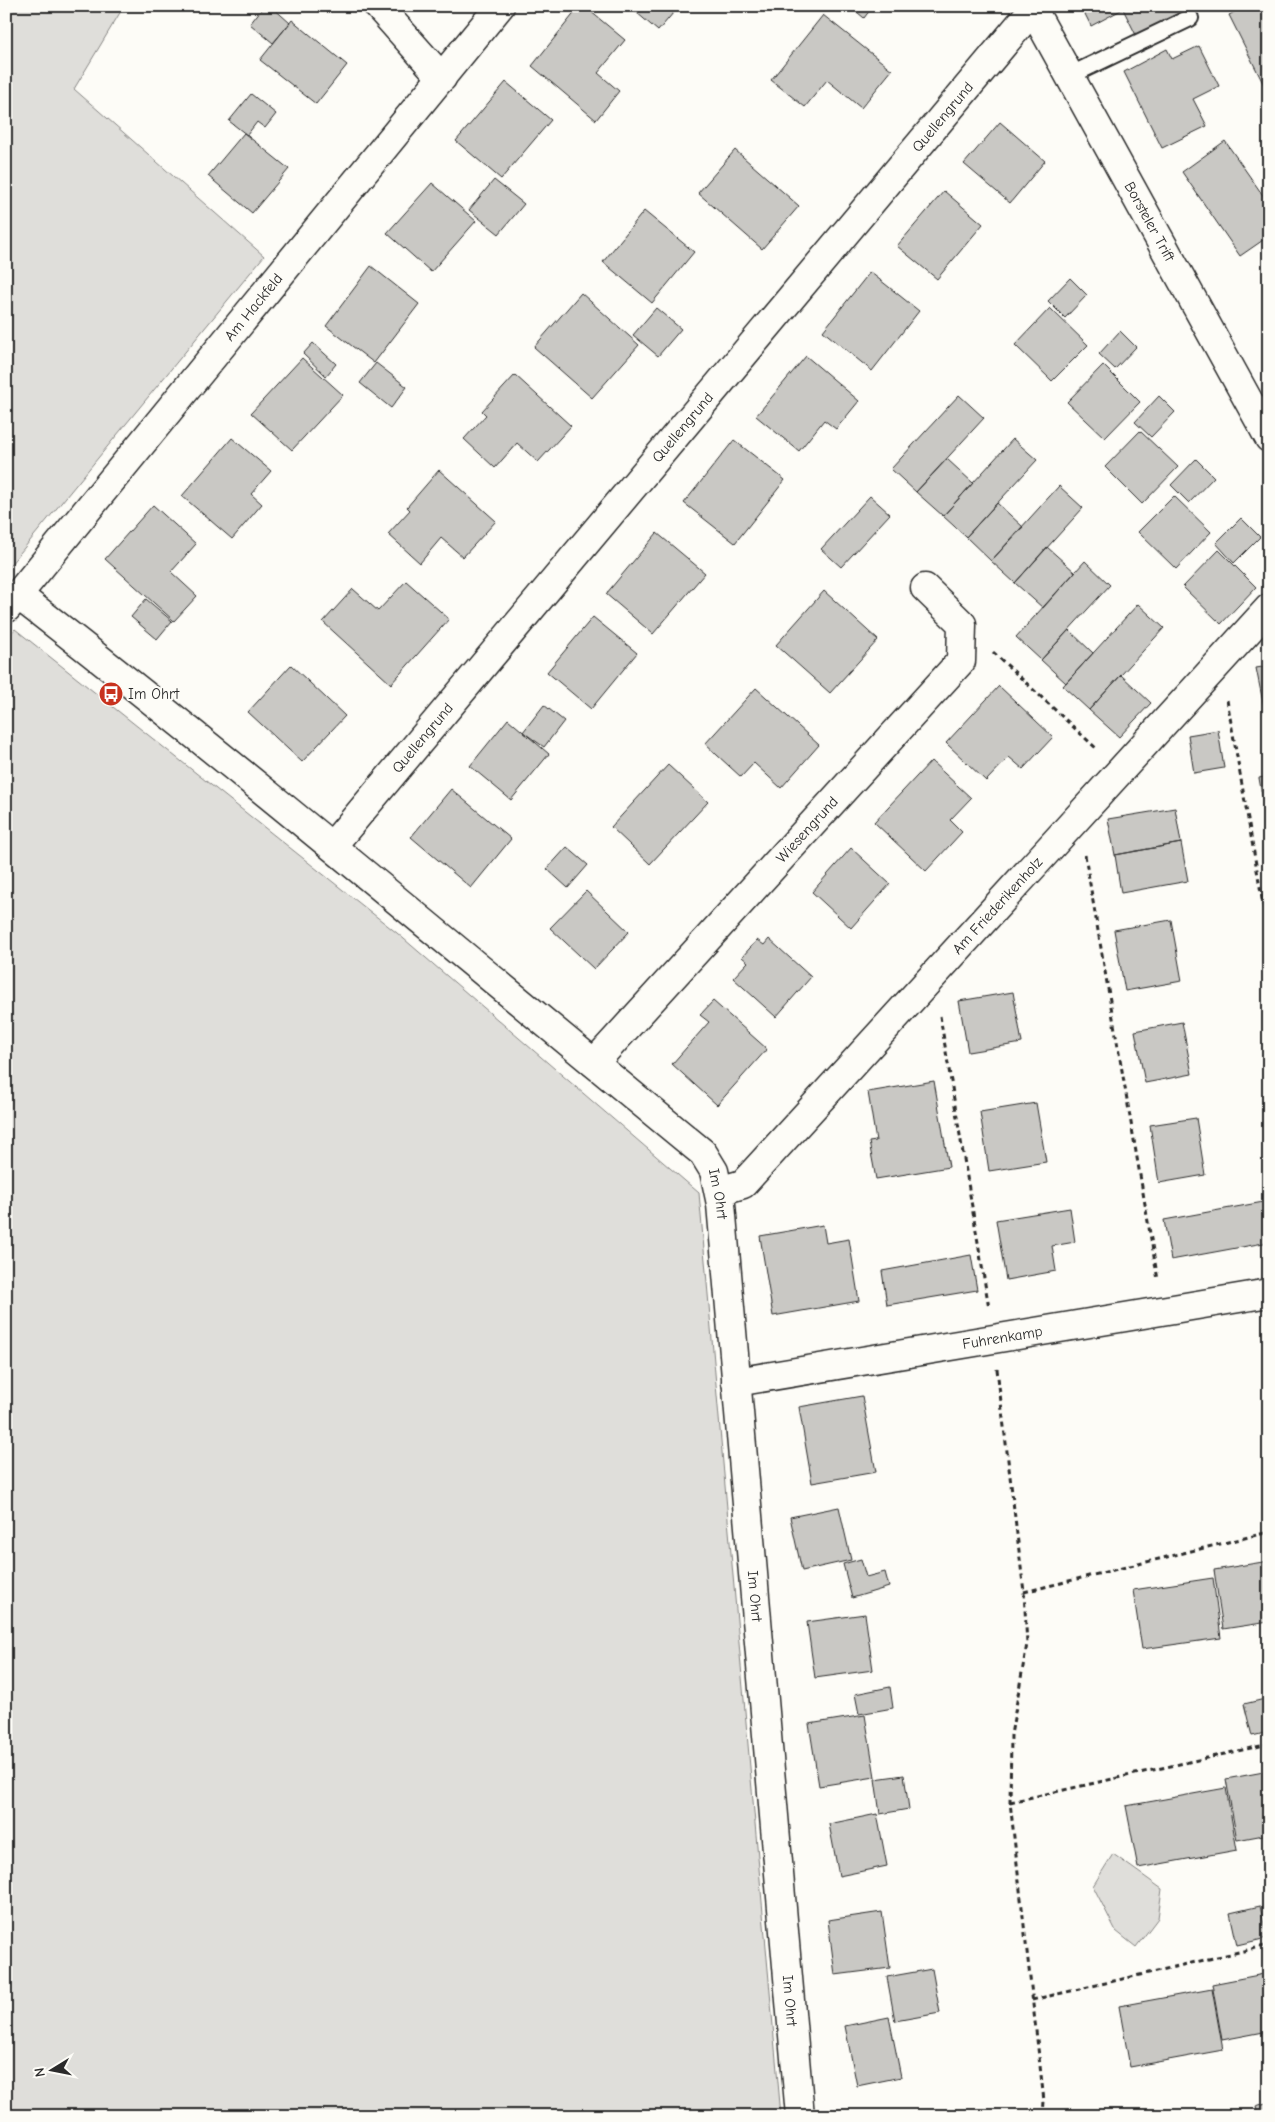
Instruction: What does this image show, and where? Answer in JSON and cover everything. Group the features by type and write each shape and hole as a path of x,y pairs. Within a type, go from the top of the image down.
{"street":[{"path":"378,6 442,78"},
{"name":"Am Hackfeld","path":"12,602 500,6"},
{"name":"Borsteler Trift","path":"1032,8 1269,438"},
{"name":"Quellengrund","path":"332,846 1032,8"},
{"path":"925,588 962,624"},
{"name":"Im Ohrt","path":"12,602 123,676 703,1153 714,1171 719,1191 800,2116"},
{"name":"Am Friederikenholz","path":"719,1191 743,1184 1269,608"},
{"name":"Wiesengrund","path":"594,1063 961,661 962,624"},
{"name":"Fuhrenkamp","path":"736,1382 1269,1293"}],"lane":[{"path":"1069,76 1190,18"}],"path":[{"path":"962,624 1121,770"},
{"path":"1220,661 1269,938"},
{"path":"1078,817 1163,1310"},
{"path":"933,976 994,1339 1024,1592 1027,1644 1011,1735 1010,1802 1044,2101 1044,2116"},
{"path":"1024,1592 1269,1532"},
{"path":"1010,1802 1269,1744"},
{"path":"1032,2000 1269,1946"}],"shaded area":[{"path":"6,6 124,6 74,89 264,256 6,570"},
{"path":"15,629 397,933 699,1193 781,2116 6,2114 6,639"},
{"path":"1113,1854 1162,1889 1158,1918 1136,1947 1116,1931 1093,1886"}],"building":[{"path":"264,6 271,6 290,23 273,43 250,24"},
{"path":"580,6 584,6 625,40 598,73 619,91 596,120 532,66"},
{"path":"629,6 679,6 658,31"},
{"path":"850,6 873,6 864,18"},
{"path":"1081,6 1176,6 1179,13 1136,35 1123,9 1091,26"},
{"path":"1245,6 1269,6 1269,82 1264,85 1229,15"},
{"path":"823,15 892,70 861,108 827,80 805,107 771,80"},
{"path":"292,20 347,65 316,104 260,60"},
{"path":"1199,46 1219,86 1193,99 1207,126 1162,148 1124,72 1167,49 1172,59"},
{"path":"506,82 551,120 501,179 456,141"},
{"path":"251,94 276,114 265,128 257,122 247,135 229,121"},
{"path":"1000,122 1045,161 1010,203 964,164"},
{"path":"244,133 289,169 252,213 208,176"},
{"path":"1225,141 1269,204 1269,236 1240,256 1182,172"},
{"path":"735,150 799,206 762,249 698,193"},
{"path":"494,180 524,204 499,234 469,210"},
{"path":"432,183 476,221 431,272 387,233"},
{"path":"944,191 983,224 937,279 897,246"},
{"path":"644,211 694,252 652,303 603,262"},
{"path":"371,266 419,304 374,363 326,326"},
{"path":"870,272 919,311 872,371 823,331"},
{"path":"1070,278 1087,295 1065,318 1048,301"},
{"path":"581,293 639,345 592,398 534,347"},
{"path":"656,308 681,329 658,356 633,335"},
{"path":"1050,308 1088,345 1052,381 1015,345"},
{"path":"1120,331 1136,347 1115,369 1099,354"},
{"path":"313,343 336,364 326,376 303,354"},
{"path":"806,356 859,401 836,429 824,420 799,451 756,416"},
{"path":"302,358 343,395 292,450 251,413"},
{"path":"376,363 407,387 391,408 360,383"},
{"path":"1103,365 1140,402 1105,438 1067,402"},
{"path":"515,375 571,426 538,462 517,443 495,468 464,439 486,415 482,411"},
{"path":"959,395 984,418 916,492 891,469"},
{"path":"1159,396 1175,412 1151,437 1135,422"},
{"path":"1140,431 1178,467 1142,504 1105,467"},
{"path":"232,438 271,471 251,494 262,504 232,539 182,496"},
{"path":"1013,439 1037,460 966,537 943,516"},
{"path":"734,440 785,480 735,543 684,503"},
{"path":"947,459 973,483 943,516 916,492"},
{"path":"1196,459 1214,477 1189,503 1171,485"},
{"path":"439,470 496,521 463,557 441,538 420,563 388,534 410,510 407,507"},
{"path":"1059,486 1083,508 1015,583 991,561"},
{"path":"870,496 890,514 841,567 821,549"},
{"path":"1174,496 1211,532 1176,569 1138,532"},
{"path":"997,503 1023,527 991,561 966,537"},
{"path":"153,505 196,544 171,572 197,596 174,621 105,559"},
{"path":"1241,518 1260,537 1234,563 1216,543"},
{"path":"657,533 705,573 653,634 606,594"},
{"path":"1047,547 1075,572 1043,608 1015,583"},
{"path":"1219,550 1256,587 1221,624 1183,587"},
{"path":"1085,561 1110,585 1041,660 1016,637"},
{"path":"406,581 449,619 391,684 323,622 353,589 378,611"},
{"path":"824,591 878,640 830,693 776,645"},
{"path":"146,599 172,621 157,639 131,617"},
{"path":"1138,604 1164,628 1089,710 1063,686"},
{"path":"593,617 637,653 591,709 547,672"},
{"path":"1069,630 1093,653 1066,683 1041,660"},
{"path":"291,665 345,716 302,762 248,712"},
{"path":"1269,666 1269,732 1256,668"},
{"path":"1121,675 1151,703 1119,737 1089,710"},
{"path":"999,686 1053,737 1023,769 1009,757 986,781 946,743"},
{"path":"756,688 819,745 781,788 754,763 741,777 705,744"},
{"path":"544,705 564,721 544,747 523,732"},
{"path":"508,719 549,754 511,800 470,766"},
{"path":"1218,730 1224,768 1194,773 1188,735"},
{"path":"931,761 971,798 950,820 962,832 926,871 874,822"},
{"path":"668,765 708,802 650,864 611,827"},
{"path":"1269,776 1269,835 1259,778"},
{"path":"451,789 511,839 471,888 411,837"},
{"path":"1175,808 1181,843 1115,855 1108,819"},
{"path":"1181,843 1188,881 1121,893 1115,855"},
{"path":"567,847 588,865 568,888 547,869"},
{"path":"851,848 890,884 851,928 812,892"},
{"path":"586,891 629,932 594,969 550,928"},
{"path":"1171,920 1182,981 1125,991 1114,930"},
{"path":"769,939 811,977 776,1017 733,978 748,962 742,957 757,940 764,945"},
{"path":"1013,992 1022,1043 968,1052 959,1001"},
{"path":"713,1001 767,1049 717,1105 672,1064 709,1022 700,1015"},
{"path":"1182,1022 1192,1074 1145,1083 1135,1031"},
{"path":"934,1081 949,1167 876,1179 869,1142 876,1141 868,1092"},
{"path":"1036,1103 1046,1162 989,1171 980,1112"},
{"path":"1196,1118 1205,1175 1159,1183 1150,1125"},
{"path":"1269,1201 1269,1242 1171,1260 1164,1220"},
{"path":"1070,1208 1075,1242 1052,1246 1056,1271 1006,1280 996,1220"},
{"path":"823,1225 826,1243 849,1239 859,1301 773,1316 760,1236"},
{"path":"971,1255 977,1290 887,1305 882,1271"},
{"path":"862,1396 876,1472 812,1483 799,1407"},
{"path":"839,1507 851,1560 802,1571 790,1517"},
{"path":"861,1559 866,1577 885,1572 889,1587 852,1598 843,1564"},
{"path":"1269,1561 1269,1622 1223,1629 1214,1570"},
{"path":"1213,1578 1221,1638 1142,1649 1133,1590"},
{"path":"865,1614 873,1670 815,1678 807,1622"},
{"path":"890,1687 893,1708 859,1714 855,1694"},
{"path":"1269,1698 1269,1732 1252,1736 1244,1704"},
{"path":"865,1715 875,1777 819,1786 809,1724"},
{"path":"1269,1771 1269,1834 1237,1840 1226,1779"},
{"path":"904,1775 909,1809 880,1814 875,1779"},
{"path":"1226,1788 1237,1850 1138,1868 1126,1806"},
{"path":"877,1814 887,1866 839,1876 829,1824"},
{"path":"1260,1906 1267,1938 1237,1945 1230,1913"},
{"path":"882,1912 890,1968 835,1975 828,1920"},
{"path":"932,1969 940,2013 895,2021 887,1977"},
{"path":"1269,1973 1269,2031 1222,2040 1212,1984"},
{"path":"1212,1989 1223,2050 1130,2067 1119,2006"},
{"path":"889,2017 901,2077 857,2086 845,2026"},
{"path":"1269,2102 1269,2116 1259,2116 1256,2106"}],"place":[{"name":"Im Ohrt","path":"111,694"}]}
